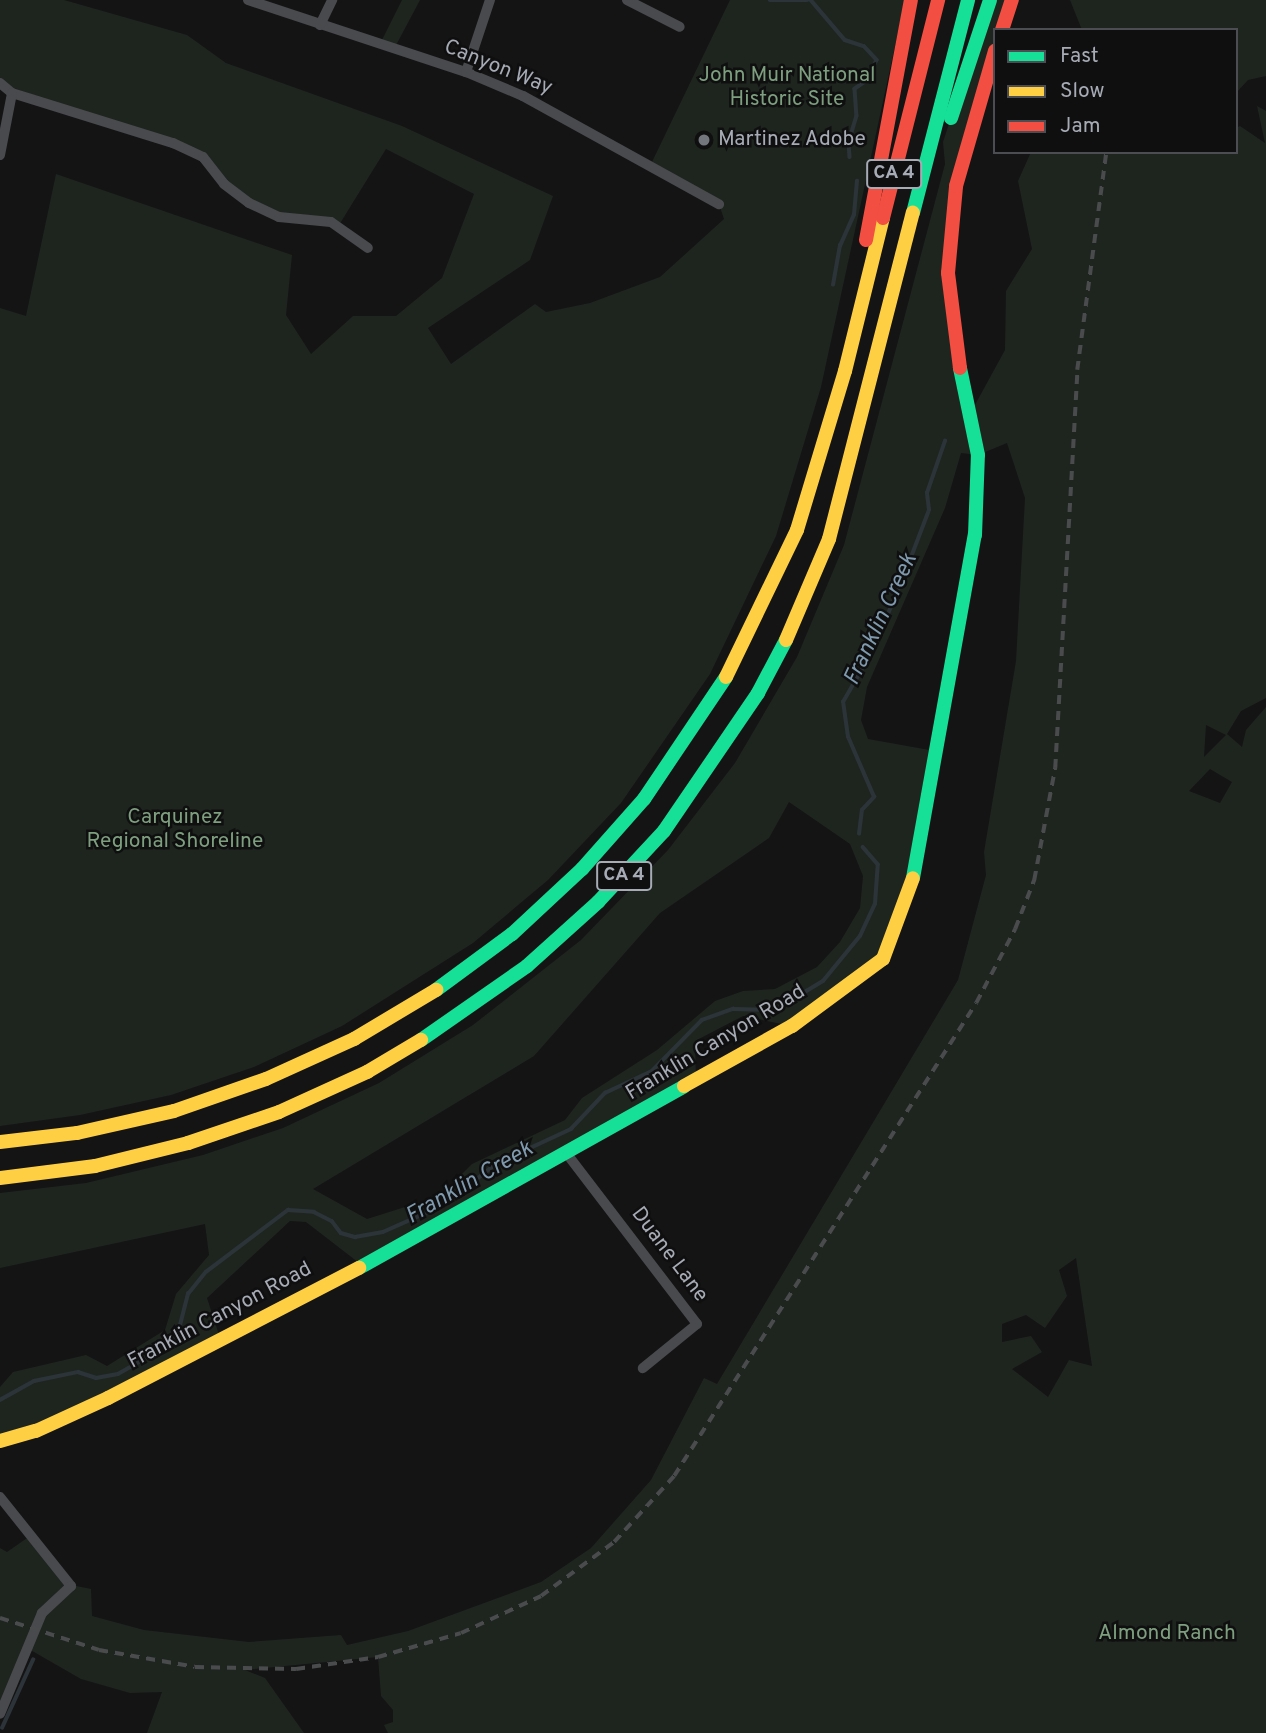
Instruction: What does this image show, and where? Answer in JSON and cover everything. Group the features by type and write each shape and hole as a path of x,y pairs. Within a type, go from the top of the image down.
{"main road":[{"path":"850,348 876,173 911,0"},
{"name":"CA 4","path":"0,1142 147,1118 289,1069 425,997 547,902 598,852 652,789 737,659 797,530 850,348 938,0"},
{"name":"CA 4","path":"0,1178 154,1153 234,1129 323,1093 408,1048 488,996 555,943 615,885 678,813 720,754 770,672 802,607 844,494 968,0"},
{"path":"909,237 990,0"},
{"path":"1003,28 1012,0"},
{"name":"Franklin Canyon Road","path":"0,1441 47,1426 202,1351 567,1154 792,1026 883,959 912,883 975,535 978,455 951,323 948,273 956,186 993,58"}],"street":[{"name":"Canyon Way","path":"248,0 466,72 581,125 719,204"},
{"path":"320,25 332,0"},
{"path":"466,72 490,0"},
{"path":"627,0 680,27"},
{"path":"0,83 12,93 173,143 203,157 224,184 249,204 279,217 331,222 368,248"},
{"path":"0,155 12,93"},
{"name":"Duane Lane","path":"567,1154 697,1324 643,1368"},
{"path":"0,1497 71,1586 42,1613 0,1714"}],"green space":[{"path":"0,0 64,0 187,35 226,63 402,126 553,196 530,260 428,328 451,364 535,304 546,312 590,303 660,277 724,219 719,204 651,164 730,0 905,0 821,387 776,536 710,674 621,803 548,880 473,943 342,1026 254,1067 171,1095 80,1115 0,1126 0,308 26,316 56,174 292,255 286,315 311,354 353,316 396,316 442,278 474,194 386,149 339,225 279,217 249,203 203,157 0,83"},
{"path":"402,0 420,0 394,49 380,44"},
{"name":"Almond Ranch","path":"990,0 1012,0 1003,28 993,28 993,57 973,115 948,273 970,414 1005,350 1006,291 1032,249 1018,181 1030,154 1238,154 1240,126 1265,143 1257,106 1266,111 1266,698 1241,711 1227,734 1242,747 1246,730 1266,707 1266,1733 388,1733 384,1725 393,1722 393,1710 381,1696 378,1657 245,1670 265,1678 304,1733 147,1733 162,1692 130,1693 81,1679 27,1648 0,1714 0,1548 7,1552 30,1536 71,1585 91,1589 92,1616 144,1630 249,1642 341,1635 347,1645 408,1631 541,1582 591,1548 651,1480 704,1378 717,1384 958,980 986,875 984,852 1016,661 1025,498 1007,443 978,455 961,453 945,508 867,687 861,720 868,739 935,751 912,883 883,959 792,1026 743,1016 695,1041 696,1081 363,1266 306,1222 290,1221 207,1298 221,1341 0,1441 0,1387 13,1372 86,1355 107,1366 165,1330 176,1294 209,1255 205,1224 0,1268 0,1193 86,1183 203,1155 283,1128 379,1083 473,1025 581,940 668,850 735,763 797,657 844,545 945,164 943,142","holes":["1206,725 1226,735 1204,757","1210,769 1232,782 1220,803 1189,791","789,802 850,844 863,876 860,908 840,942 817,967 775,989 743,991 715,1001 657,1050 582,1098 565,1120 472,1164 440,1196 367,1219 313,1189 534,1056 660,913 769,838","1076,1258 1092,1366 1069,1360 1048,1397 1012,1369 1042,1352 1031,1336 1002,1342 1002,1324 1026,1315 1045,1328 1067,1296 1059,1270"]},
{"path":"1070,0 1266,0 1266,76 1248,80 1238,91 1238,28 1081,28"}],"waterway":[{"name":"Franklin Creek","path":"770,0 807,0"},
{"name":"Franklin Creek","path":"811,0 845,40 864,46 877,60 868,80 855,89 857,116 849,143 850,157"},
{"name":"Franklin Creek","path":"833,285 840,246 854,215 857,181"},
{"name":"Franklin Creek","path":"859,834 862,810 874,797 848,737 843,702 873,650 905,573 929,510 927,493 945,441"},
{"name":"Franklin Creek","path":"0,1400 34,1381 78,1372 96,1378 118,1374 176,1341 188,1294 206,1272 288,1210 314,1212 332,1221 341,1233 355,1237 383,1232 444,1205 496,1164 571,1129 605,1093 652,1071 702,1020 733,1009 775,1010 823,981 860,936 875,904 878,865 863,848"},
{"path":"2,1728 33,1660"}],"railway":[{"path":"0,1618 99,1650 195,1667 296,1669 378,1657 461,1633 541,1596 614,1542 674,1476 976,1003 1015,929 1034,880 1055,768 1077,370 1106,154"}],"traffic: fast":[{"path":"913,213 968,0"},
{"path":"951,118 990,0"},
{"path":"913,878 975,535 978,455 960,368"},
{"path":"421,1040 527,966 598,902 664,831 758,693 786,640"},
{"path":"436,990 512,934 582,869 644,799 726,677"},
{"path":"359,1268 684,1086"}],"traffic: slow":[{"path":"786,640 829,539 913,213"},
{"path":"726,677 797,530 845,371 883,218"},
{"path":"684,1086 792,1026 883,959 913,878"},
{"path":"0,1142 77,1133 174,1111 266,1079 354,1039 436,990"},
{"path":"0,1178 95,1166 188,1143 279,1112 367,1072 421,1040"},
{"path":"0,1441 36,1431 108,1398 359,1268"}],"traffic: jam":[{"path":"866,240 911,0"},
{"path":"883,218 938,0"},
{"path":"1003,28 1012,0"},
{"path":"960,368 948,273 956,186 993,58"}],"place":[{"name":"Martinez Adobe","path":"704,140"}],"park label":[{"name":"John Muir National Historic Site","path":"787,88"},
{"name":"Carquinez Regional Shoreline","path":"175,830"}]}
